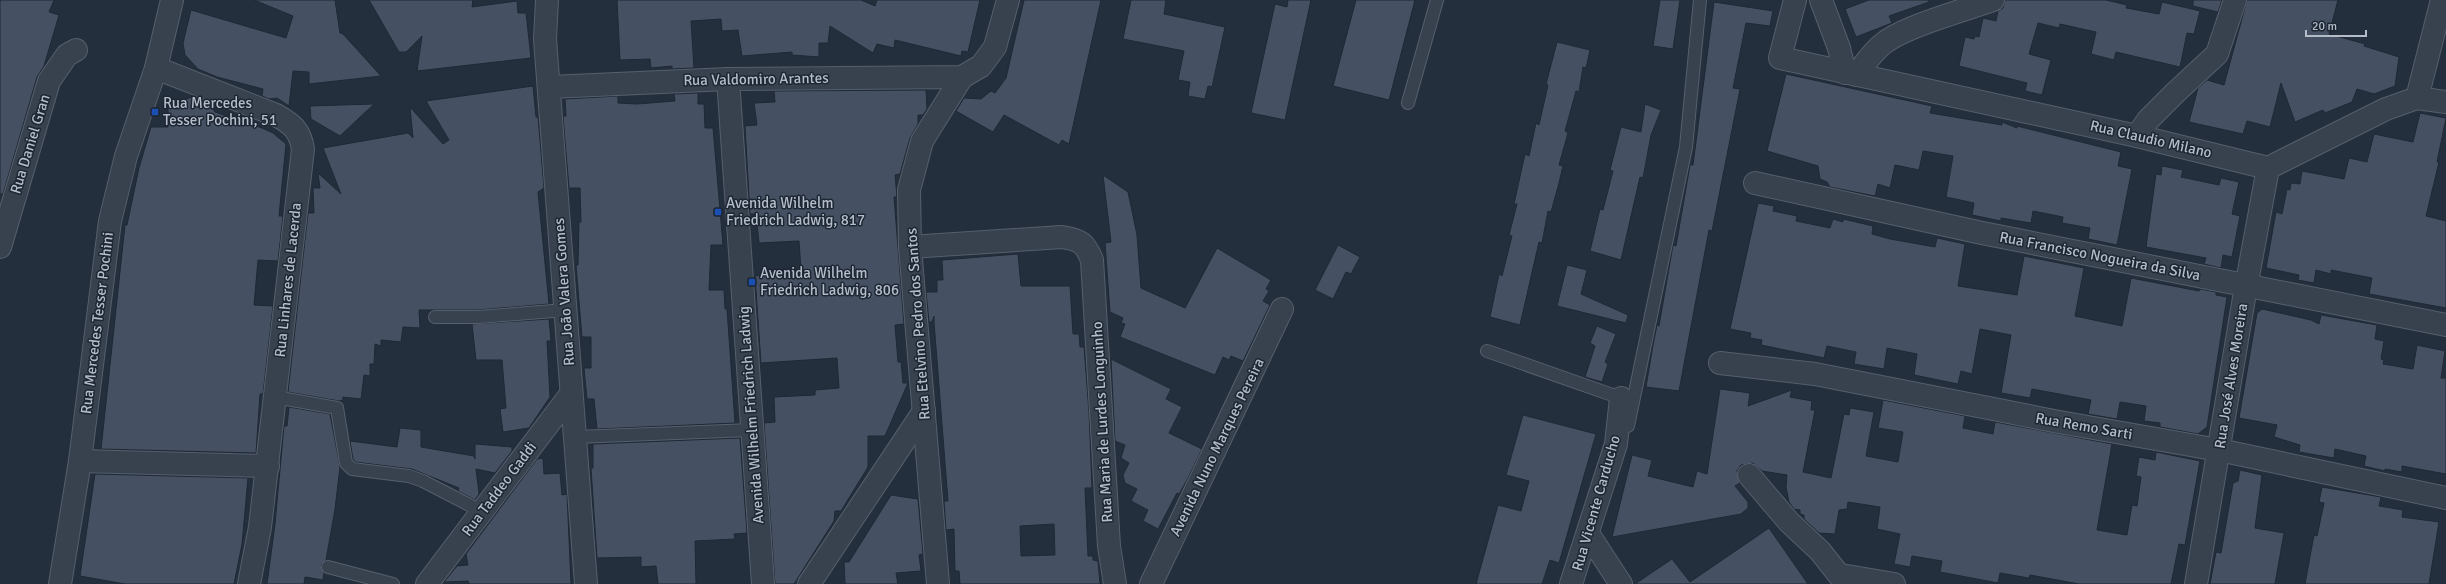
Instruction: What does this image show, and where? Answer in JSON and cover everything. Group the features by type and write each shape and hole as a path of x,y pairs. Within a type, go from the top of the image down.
{"street":[{"name":"Rua Mercedes Tesser Pochini","path":"60,584 80,461 110,221 126,156 156,68 172,0"},
{"name":"Rua João Valera Gomes","path":"546,0 545,39 550,87 571,394 576,437 586,584"},
{"path":"962,77 981,66 995,47 1008,0"},
{"name":"Rua Claudio Milano","path":"1795,0 1780,58 2137,136 2268,168"},
{"path":"1821,0 1850,74 1886,42 1915,28 1994,0"},
{"path":"2137,136 2148,120 2218,54 2234,0"},
{"path":"2417,98 2442,0"},
{"name":"Rua Daniel Gran","path":"0,247 49,81 67,55 76,50"},
{"name":"Rua Linhares de Lacerda","path":"156,68 276,115 293,125 301,139 302,149 268,466 260,528 249,584"},
{"name":"Rua Valdomiro Arantes","path":"550,87 728,79 962,77"},
{"name":"Rua Etelvino Pedro dos Santos","path":"938,584 910,247 909,190 916,158 922,141 962,77"},
{"name":"Avenida Wilhelm Friedrich Ladwig","path":"728,79 751,430 763,584"},
{"path":"2268,168 2386,109 2417,98 2446,102"},
{"name":"Rua José Alves Moreira","path":"2196,584 2246,284 2268,168"},
{"name":"Rua Francisco Nogueira da Silva","path":"1755,183 1982,233 2246,284 2446,325"},
{"name":"Rua Maria de Lurdes Longuinho","path":"910,247 1062,237 1076,239 1086,246 1092,260 1108,523 1115,584"},
{"name":"Avenida Nuno Marques Pereira","path":"1151,584 1282,309"},
{"name":"Rua Remo Sarti","path":"1720,363 1815,374 2059,422 2219,450 2446,498"},
{"name":"Rua Taddeo Gaddi","path":"427,584 571,394"},
{"name":"Rua Vicente Carducho","path":"1571,584 1589,535 1616,444 1620,398"},
{"path":"809,584 924,411"},
{"path":"80,461 268,466"},
{"path":"1749,475 1789,522 1815,546 1844,579 1894,584"},
{"path":"1589,535 1621,584"}],"lane":[{"path":"1408,103 1437,0"},
{"path":"1628,426 1686,147 1700,0"},
{"path":"435,317 478,317 566,310"},
{"path":"1487,351 1620,398"},
{"path":"275,397 337,408 346,463 352,469 409,476 434,486 482,512"},
{"path":"576,437 751,430"},
{"path":"328,567 393,584"}],"building":[{"path":"0,0 54,0 49,12 59,15 44,66 37,77 3,194 0,194"},
{"path":"254,0 335,0 340,33 343,34 381,76 309,84 309,72 293,71 289,106 277,98 269,99 262,96 263,89 217,77 198,69 185,55 183,43 191,10 286,38 293,16"},
{"path":"369,0 473,0 472,7 517,1 518,13 526,13 531,58 417,71 422,36 406,52 399,52"},
{"path":"617,0 861,0 875,6 877,0 980,0 968,52 962,51 961,56 895,40 894,48 877,44 873,53 830,26 828,43 819,43 819,57 792,55 792,52 742,56 738,30 722,31 721,19 691,21 694,68 672,69 672,66 651,68 650,59 620,60"},
{"path":"1024,0 1101,0 1069,144 1062,140 1059,145 1004,115 993,132 956,111 964,98 981,99 991,91 995,93 1006,78"},
{"path":"1131,0 1166,0 1164,14 1225,27 1212,87 1208,86 1205,99 1188,96 1190,82 1178,80 1184,51 1123,39"},
{"path":"1288,0 1311,0 1285,120 1251,113 1275,4 1287,7"},
{"path":"1356,0 1415,0 1389,100 1333,86"},
{"path":"1660,0 1680,0 1673,49 1653,46"},
{"path":"1869,0 1928,0 1929,2 1889,16 1892,23 1856,37 1845,9"},
{"path":"2005,0 2106,0 2127,5 2126,8 2159,14 2162,2 2200,11 2194,34 2187,33 2180,67 2116,52 2114,60 2091,54 2096,32 2060,24 2059,28 2038,23 2029,54 2051,60 2042,95 2025,91 2027,83 1959,66 1965,37 1974,39 1975,36 1979,37 1983,18 1996,21 1998,11 2003,8"},
{"path":"2193,0 2222,0 2218,12 2193,6"},
{"path":"2247,0 2338,0 2329,34 2365,44 2364,46 2399,57 2395,86 2374,94 2357,89 2352,102 2325,113 2323,110 2295,122 2281,83 2270,127 2247,121 2243,134 2189,122 2198,88 2207,80 2224,85"},
{"path":"1714,2 1773,11 1770,26 1746,23 1733,88 1740,89 1712,231 1709,230 1679,391 1646,387 1657,325 1659,326 1673,245 1676,246 1690,165 1693,165"},
{"path":"1557,42 1590,50 1586,68 1583,67 1579,92 1576,91 1565,131 1568,133 1559,165 1563,166 1551,212 1548,211 1542,243 1539,242 1520,325 1490,317 1499,274 1502,276 1512,236 1509,235 1517,204 1514,204 1525,154 1529,156 1536,123 1539,125 1548,85 1546,84"},
{"path":"1786,74 1932,106 1930,113 2002,125 2002,122 2017,128 2017,126 2121,152 2118,166 2132,169 2117,245 2088,239 2090,228 2062,223 2063,217 2033,211 2031,223 2001,218 2001,221 1972,215 1974,203 1946,197 1953,156 1923,151 1919,170 1895,165 1890,188 1878,184 1875,196 1830,187 1827,182 1820,179 1818,166 1767,151"},
{"path":"533,86 536,117 538,117 544,188 538,192 549,304 478,310 419,310 420,328 403,327 401,342 381,340 381,346 375,344 374,364 370,364 370,376 364,375 361,399 343,397 343,400 339,401 288,392 308,213 314,213 313,188 320,188 318,173 341,194 323,148 408,133 413,138 410,107 443,144 449,140 426,101"},
{"path":"926,90 927,109 923,115 918,115 918,124 910,138 900,174 895,175 897,197 894,197 904,324 895,325 898,362 901,362 903,383 908,383 885,436 868,436 868,467 841,511 835,511 834,521 794,584 775,584 764,423 775,422 774,397 815,395 815,390 839,388 837,358 761,363 755,276 801,270 799,241 759,243 756,214 750,214 745,126 757,125 754,103 775,102 774,91"},
{"path":"698,93 698,104 704,104 705,128 713,128 723,245 711,245 709,290 724,290 725,309 727,309 735,423 597,429 594,399 587,399 584,368 591,368 591,337 582,337 576,265 578,265 579,222 581,222 580,188 569,188 563,116 566,116 565,99 618,96 618,103 637,104 675,101 674,94"},
{"path":"194,96 207,101 215,112 262,128 273,133 286,144 279,216 283,216 278,261 258,260 254,305 273,306 263,394 260,394 256,453 101,449 125,225 127,225 139,168 151,127 168,127 168,106"},
{"path":"374,104 340,136 311,119 310,106"},
{"path":"1645,104 1661,110 1651,135 1643,178 1640,177 1621,260 1590,251 1600,209 1603,210 1613,171 1610,170 1621,127 1641,132"},
{"path":"2420,113 2446,118 2437,162 2439,162 2426,216 2446,221 2446,308 2369,294 2372,278 2331,270 2331,274 2316,270 2314,283 2298,280 2299,275 2266,268 2276,212 2282,214 2287,189 2290,190 2291,183 2300,184 2302,171 2344,179 2349,158 2367,162 2374,134 2413,142"},
{"path":"2162,166 2183,170 2181,177 2219,185 2221,178 2239,182 2232,214 2240,216 2232,257 2223,255 2221,268 2204,264 2206,258 2146,247 2156,174 2161,175"},
{"path":"1103,175 1128,192 1137,235 1141,288 1185,308 1217,248 1271,280 1266,289 1269,291 1263,301 1270,305 1243,361 1231,356 1229,360 1223,357 1215,375 1120,337 1125,324 1121,323 1123,318 1110,312 1105,243 1111,242"},
{"path":"1758,203 1774,206 1773,211 1797,216 1796,221 1830,228 1833,219 1843,222 1843,219 1873,226 1872,234 1890,239 1935,247 1937,238 1965,244 1958,286 2017,295 2024,256 2084,268 2075,316 2122,326 2131,278 2199,291 2200,289 2216,292 2216,295 2227,297 2207,427 2198,434 2160,427 2160,423 2144,421 2146,406 2120,402 2117,419 2088,414 2091,400 2032,389 2030,398 2001,393 2011,335 1980,329 1972,374 1961,371 1958,384 1914,375 1917,354 1887,348 1884,369 1854,364 1856,352 1827,346 1824,358 1761,345 1762,340 1750,338 1751,333 1730,329"},
{"path":"1338,245 1360,257 1351,274 1346,272 1333,299 1315,290"},
{"path":"1018,254 1021,286 1070,286 1073,334 1079,334 1080,347 1084,347 1089,412 1092,488 1085,488 1088,556 1093,556 1093,560 1098,561 1100,584 960,584 959,571 955,571 954,529 946,530 944,501 948,501 934,316 932,322 929,322 926,292 937,292 937,280 943,280 942,260","holes":["1054,524 1055,555 1021,556 1020,526"]},
{"path":"1567,265 1587,270 1581,294 1628,315 1626,323 1557,306"},
{"path":"2262,309 2311,320 2319,324 2321,315 2377,325 2375,339 2384,341 2381,359 2384,360 2383,364 2413,369 2417,345 2445,351 2441,378 2446,378 2446,474 2402,466 2402,472 2385,469 2385,471 2364,466 2366,456 2335,449 2334,458 2299,452 2300,445 2274,437 2277,425 2239,418 2257,313"},
{"path":"549,319 551,341 547,341 550,397 529,428 503,432 500,409 506,408 502,360 476,360 472,324"},
{"path":"1597,326 1616,334 1605,362 1608,364 1602,382 1585,377 1595,346 1590,343"},
{"path":"1111,359 1171,389 1166,399 1182,407 1169,433 1202,449 1187,480 1179,494 1177,493 1158,529 1143,521 1148,510 1131,501 1137,489 1125,483 1123,475 1129,463 1121,458 1125,445 1115,441"},
{"path":"1720,389 1750,393 1748,406 1792,390 1790,397 1812,401 1811,410 1815,410 1803,472 1831,478 1844,414 1849,415 1850,408 1874,412 1866,456 1898,462 1903,432 1878,428 1883,400 1965,416 1963,428 1993,434 1995,422 2112,444 2097,530 2127,535 2132,505 2137,506 2141,477 2136,476 2139,457 2155,460 2156,452 2200,461 2185,545 2179,544 2171,584 2079,584 2030,575 2029,578 2000,573 1998,583 1940,572 1942,561 1912,556 1910,567 1894,564 1900,534 1877,529 1880,507 1848,502 1847,509 1839,510 1835,534 1819,533 1804,519 1804,515 1800,514 1800,510 1794,509 1789,502 1786,487 1787,475 1762,471 1753,463 1741,465 1737,471 1740,483 1735,486 1748,502 1748,508 1741,514 1612,537 1632,455 1652,460 1648,476 1693,487 1697,471 1707,474"},
{"path":"289,407 330,414 340,467 335,509 326,560 321,565 324,573 323,580 305,577 304,584 267,584 275,524 284,426 287,426"},
{"path":"1523,415 1596,434 1559,563 1550,560 1542,584 1476,584 1498,505 1521,511 1529,481 1506,475"},
{"path":"400,428 421,430 421,447 474,456 475,459 475,444 512,447 512,451 495,473 476,469 479,494 475,500 458,491 459,488 412,469 355,462 353,459 350,441 397,447"},
{"path":"740,438 747,533 734,534 735,539 695,541 696,584 658,584 656,566 641,567 641,557 597,558 591,468 593,468 593,444"},
{"path":"543,458 544,474 560,473 562,495 567,494 571,584 469,584 468,581 444,582 457,566 468,565 466,554 537,459"},
{"path":"2240,470 2262,475 2255,528 2284,533 2275,584 2210,584 2216,552 2221,553 2233,483 2238,481"},
{"path":"95,474 248,478 242,544 234,584 125,584 80,576"},
{"path":"2322,487 2381,497 2379,506 2403,510 2402,517 2439,522 2429,584 2305,584 2314,535 2317,536 2324,503 2319,502"},
{"path":"891,495 918,499 923,554 919,555 921,571 896,573 898,584 845,584 844,562 849,562"},
{"path":"1769,528 1808,584 1635,584 1672,559 1690,582"}],"place":[{"name":"Rua Mercedes Tesser Pochini, 51","path":"155,112"},
{"name":"Avenida Wilhelm Friedrich Ladwig, 817","path":"718,212"},
{"name":"Avenida Wilhelm Friedrich Ladwig, 806","path":"752,282"}]}
